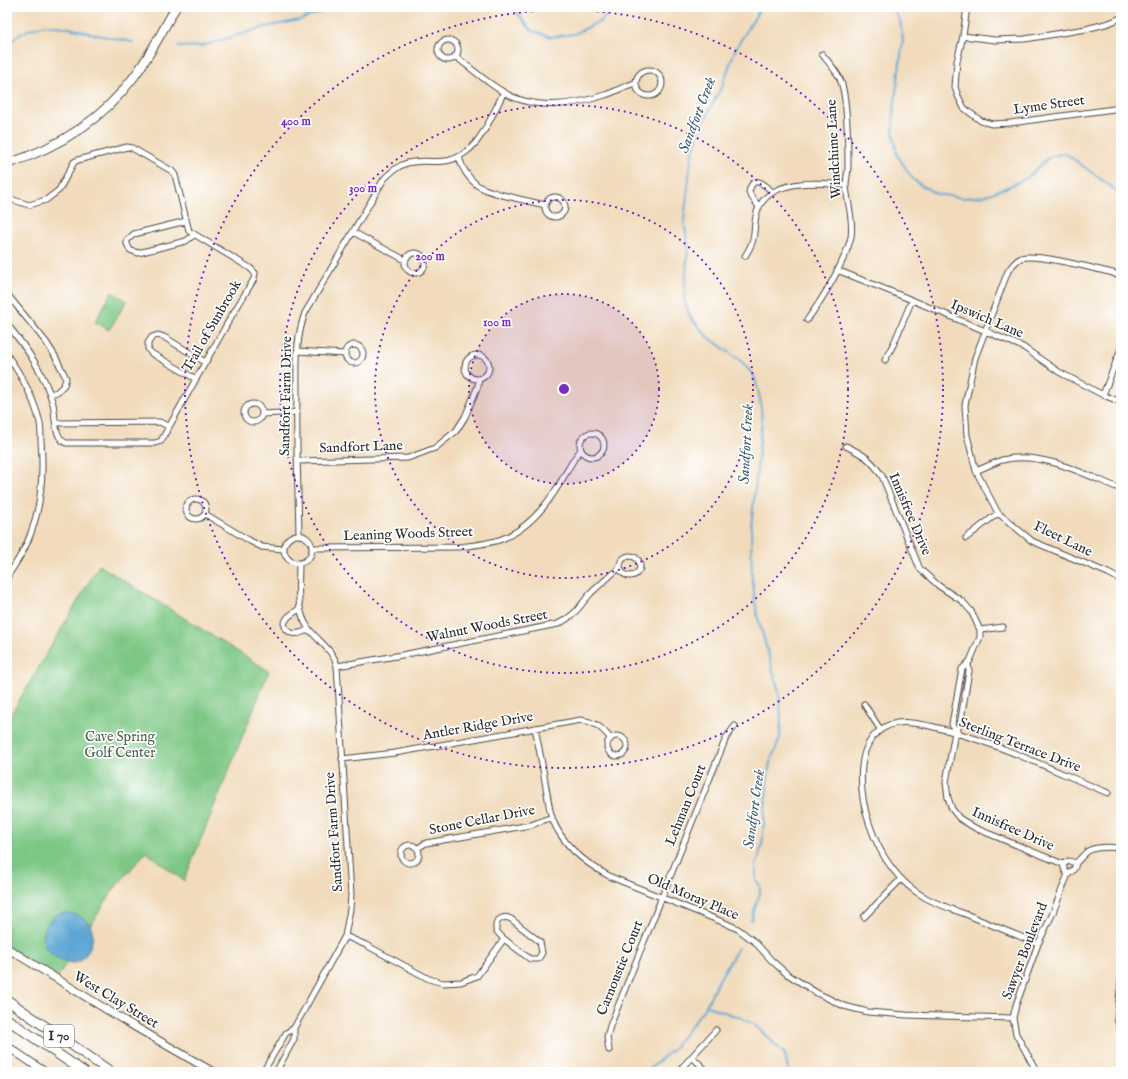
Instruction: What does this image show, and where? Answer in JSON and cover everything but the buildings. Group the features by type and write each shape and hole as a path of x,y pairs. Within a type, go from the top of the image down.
{"highway":[{"name":"I 70","path":"7,1000 111,1072"},
{"name":"I 70","path":"7,1019 84,1072"}],"main road":[{"path":"7,164 30,156 49,147 77,131 92,120 122,92 133,78 148,56 176,7"}],"street":[{"path":"967,7 963,36 995,40 1025,39 1086,29 1121,18"},
{"name":"Lyme Street","path":"963,36 957,61 955,87 964,108 981,121 992,124 1010,123 1121,108"},
{"name":"Windchime Lane","path":"807,320 818,305 837,270 851,236 851,210 846,185 848,168 846,102 840,79 822,54"},
{"path":"455,56 504,92 517,99 534,104 565,104 606,95 627,85 636,83"},
{"path":"650,70 658,74 662,81 660,89 654,94 650,95 642,93 636,83 637,78 642,72 650,70"},
{"name":"Sandfort Farm Drive","path":"299,534 296,412 297,351 300,328 305,313 380,186 392,171 402,165 412,162 448,162 467,152 477,142 504,92"},
{"name":"Trail of Sunbrook","path":"7,198 29,205 46,200 59,190 74,162 127,147 132,148 172,171 175,175 189,231 250,268 255,273 254,279 230,317 161,441 155,443 66,443 62,441 59,437 50,394 34,359 7,324"},
{"path":"459,157 464,170 478,186 498,193 546,205"},
{"path":"745,256 753,241 754,223 757,211 772,192 782,187 792,185 822,182 846,185"},
{"path":"759,207 749,193 750,186 753,183 761,183 772,192"},
{"path":"186,221 134,234 127,240 126,244 130,250 138,253 186,241 194,235"},
{"path":"353,232 405,260"},
{"name":"Fleet Lane","path":"1121,277 1114,272 1038,258 1022,258 1015,261 1008,271 975,358 965,405 968,435 976,471 998,513 1032,541 1121,580"},
{"name":"Ipswich Lane","path":"837,270 986,330 1023,347 1059,372 1103,395 1121,402"},
{"path":"7,294 46,342 66,378 64,385 57,392 50,394"},
{"path":"886,360 912,300"},
{"path":"196,378 151,353 148,349 148,343 152,337 158,335 164,337 205,362"},
{"path":"1103,395 1121,349"},
{"path":"297,351 345,354"},
{"path":"7,355 16,368 30,395 40,424 42,467 40,500 32,531 27,544 7,577"},
{"name":"Sandfort Lane","path":"479,356 485,359 489,366 486,376 479,379 469,376 466,370 466,363 471,357 479,356"},
{"name":"Sandfort Lane","path":"298,461 408,458 435,448 456,431 465,417 478,386 479,379"},
{"path":"262,414 296,412"},
{"path":"56,423 160,422 169,427"},
{"name":"Leaning Woods Street","path":"312,548 460,547 483,544 503,539 519,531 543,507 560,483 573,458 581,450 581,442 585,435 593,433 603,438 605,446 604,450 599,455 591,457 584,454 581,450"},
{"name":"Innisfree Drive","path":"846,446 866,456 875,465 882,476 920,569 938,586 962,601 971,610 980,630 980,637 968,664 969,671 960,725 955,732 946,782 948,798 952,809 959,818 975,828 1063,864 1065,871 1068,874"},
{"path":"976,471 1003,460 1027,458 1052,462 1121,489"},
{"path":"194,499 201,500 206,508 205,514 197,520 190,518 186,512 188,503 194,499"},
{"path":"966,538 998,513"},
{"path":"205,514 262,547 283,549"},
{"path":"295,534 307,537 310,540 312,548 312,552 307,560 298,563 290,561 286,558 283,549 285,541 295,534"},
{"name":"Sandfort Farm Drive","path":"263,1072 286,1033 294,1028 345,936 351,895 337,666 330,652 310,629 302,616 299,604 298,563"},
{"name":"Walnut Woods Street","path":"337,666 410,654 558,624 568,619 579,609 600,584 620,567"},
{"path":"300,608 288,617 284,623 286,628 290,633 296,634 303,633 310,629"},
{"path":"980,630 1003,627"},
{"path":"864,704 880,729 869,742 863,760 861,776 865,810 875,841 891,867 901,879 926,898 1038,944"},
{"name":"Antler Ridge Drive","path":"342,759 395,753 581,720 587,720 603,728 611,739"},
{"name":"Sterling Terrace Drive","path":"880,729 897,723 910,722 955,732 992,745 1108,793"},
{"name":"Lehman Court","path":"662,896 726,738 736,726"},
{"name":"Old Moray Place","path":"535,728 552,817 558,831 580,858 596,870 662,896 738,929 755,942 772,961 787,974 817,993 844,1006 868,1012 906,1015 1013,1018"},
{"name":"Stone Cellar Drive","path":"418,848 426,843 531,825 552,817"},
{"name":"Sawyer Boulevard","path":"1037,1072 1016,1034 1013,1018 1016,1005 1038,944 1052,915 1068,874 1073,871 1076,863 1087,851 1095,848 1121,848"},
{"path":"1063,864 1069,861 1076,863"},
{"path":"864,917 901,879"},
{"name":"Carnoustie Court","path":"609,1050 607,1038 610,1026 662,896"},
{"path":"506,917 511,919 540,942 542,953 538,959 530,959 504,940 496,931 496,926 501,918 506,917"},
{"path":"345,936 366,945 428,979 443,983 461,982 477,976 504,940"},
{"name":"West Clay Street","path":"7,948 125,1021 213,1072"},
{"path":"1121,980 1117,1019 1121,1032"},
{"name":"Sandfort Farm Drive","path":"276,1072 294,1039 294,1028"},
{"path":"678,1072 716,1030"},
{"path":"7,1046 45,1072"},
{"path":"692,1057 708,1072"}],"green space":[{"path":"112,292 127,301 109,330 95,322"},
{"name":"Cave Spring Golf Center","path":"99,565 269,671 184,881 146,852 113,890 55,981 7,951 7,721"}],"water":[{"path":"63,913 79,916 90,925 92,931 93,938 91,946 83,958 75,963 71,963 56,957 47,950 44,945 43,935 49,921 54,916"}],"waterway":[{"path":"178,47 202,46 265,27 300,20 336,7"},
{"path":"515,7 518,14 531,30 550,37 574,34 601,21 614,7"},
{"name":"Sandfort Creek","path":"751,920 760,893 760,886 756,880 756,867 762,845 768,774 770,763 780,738 781,718 779,692 757,614 752,579 751,528 762,420 760,398 754,376 742,362 707,336 690,317 684,299 688,246 684,221 692,152 703,123 723,84 735,50 761,7"},
{"path":"892,7 900,21 903,40 894,109 893,132 897,155 912,178 922,186 937,194 963,198 984,196 1027,178 1049,157 1065,153 1121,194"},
{"path":"7,46 27,31 37,27 47,26 69,28 133,42"},
{"name":"Sandfort Creek","path":"646,1072 673,1049 706,1006 717,983 738,948"},
{"path":"707,1006 744,1019 757,1027 785,1054 787,1066 790,1072"}]}
